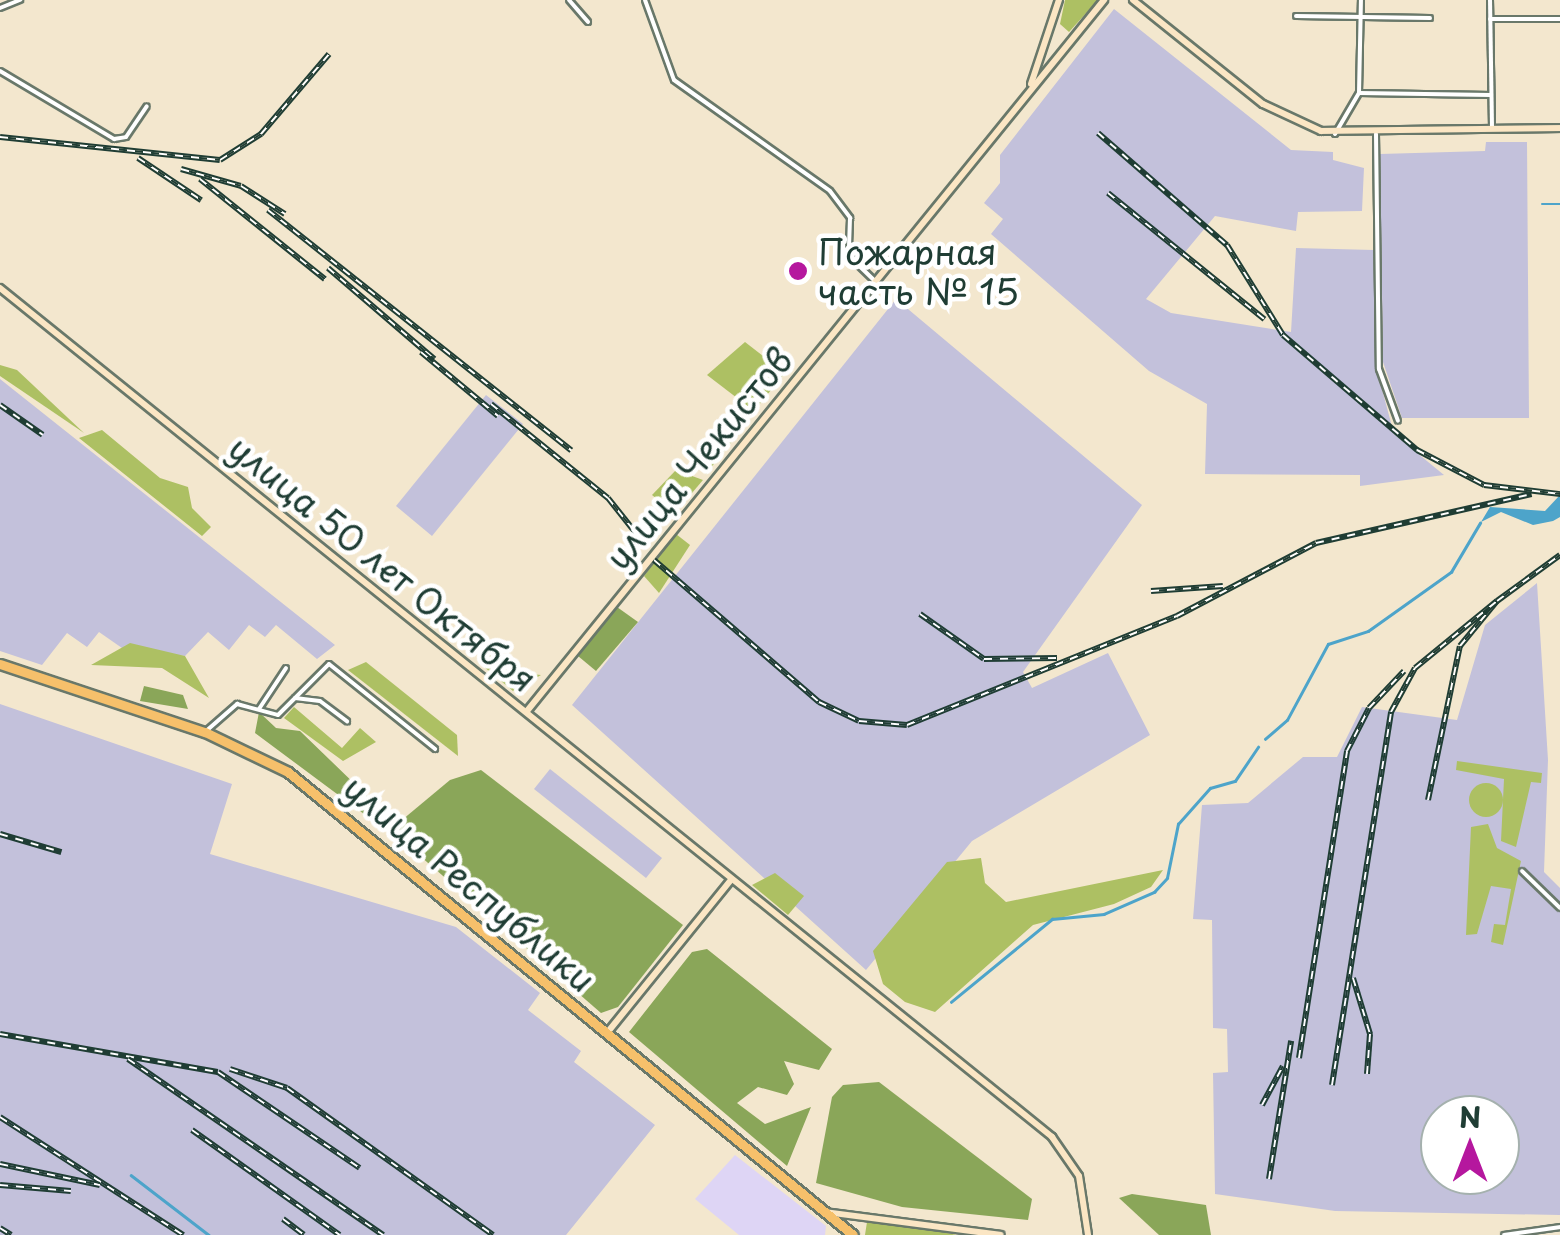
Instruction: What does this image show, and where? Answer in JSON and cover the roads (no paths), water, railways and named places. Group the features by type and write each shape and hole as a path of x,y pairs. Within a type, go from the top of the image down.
{"main road":[{"path":"1023,98 1052,32 1059,0"},
{"path":"1023,98 1104,0"},
{"path":"1132,0 1263,104 1335,134 1560,128"},
{"path":"1052,32 1070,41"},
{"name":"улица Чекистов","path":"527,710 1023,98"},
{"name":"улица 50 лет Октября","path":"0,288 1056,1141 1078,1171 1088,1235"},
{"name":"улица Республики","path":"0,664 205,732 303,782 855,1235"},
{"path":"607,1032 732,880"},
{"path":"824,1212 1000,1235"},
{"path":"855,1235 855,1221 865,1216"}],"street":[{"path":"0,8 20,0"},
{"path":"570,0 588,22"},
{"path":"645,0 674,80 830,191 850,218 850,256 875,281"},
{"path":"1335,134 1359,94 1361,0"},
{"path":"1490,0 1492,129"},
{"path":"1296,16 1430,18"},
{"path":"1490,19 1560,19"},
{"path":"0,72 114,139 126,138 148,106"},
{"path":"1359,94 1491,95"},
{"path":"1376,134 1379,369 1398,421"},
{"path":"205,732 237,704 278,716 320,664 336,666 435,749"},
{"path":"260,709 286,668"},
{"path":"294,698 320,701 346,721"},
{"path":"1522,871 1560,908"},
{"path":"1504,1235 1560,1227"}],"water":[{"path":"1560,495 1560,517 1553,521 1533,525 1501,512 1481,522 1490,507 1545,511"}],"waterway":[{"path":"1542,204 1560,204"},
{"path":"1265,739 1287,720 1328,644 1368,631 1451,572 1480,523"},
{"path":"951,1002 1052,919 1104,914 1154,892 1167,878 1178,824 1210,788 1235,781 1258,747"},
{"path":"131,1175 209,1235"}],"railway":[{"path":"0,137 220,160 261,134 329,54"},
{"path":"1098,133 1227,245 1283,335 1417,450 1484,485 1560,494"},
{"path":"138,158 201,200"},
{"path":"181,169 241,186 285,214"},
{"path":"200,179 325,279"},
{"path":"1108,193 1264,319"},
{"path":"268,210 571,450"},
{"path":"328,268 434,359"},
{"path":"421,352 498,416"},
{"path":"491,404 608,498 647,547"},
{"path":"0,405 43,435"},
{"path":"654,560 819,702 859,721 907,725 1177,616 1316,543 1532,494"},
{"path":"1428,800 1460,646 1497,601 1560,555"},
{"path":"1151,591 1223,586"},
{"path":"1332,1085 1391,712 1415,668 1497,601"},
{"path":"920,614 984,659 1057,658"},
{"path":"1299,1058 1347,751 1369,708 1404,671"},
{"path":"0,834 61,852"},
{"path":"1353,978 1370,1034 1367,1074"},
{"path":"0,1034 218,1072 360,1168"},
{"path":"1269,1179 1291,1041"},
{"path":"128,1059 383,1235"},
{"path":"1262,1105 1283,1066"},
{"path":"230,1069 287,1088 493,1235"},
{"path":"0,1117 183,1235"},
{"path":"192,1130 340,1235"},
{"path":"0,1164 100,1185"},
{"path":"0,1185 71,1191"},
{"path":"283,1219 304,1235"},
{"path":"0,1228 11,1235"}],"place":[{"name":"Пожарная часть № 15","path":"798,271"}]}
